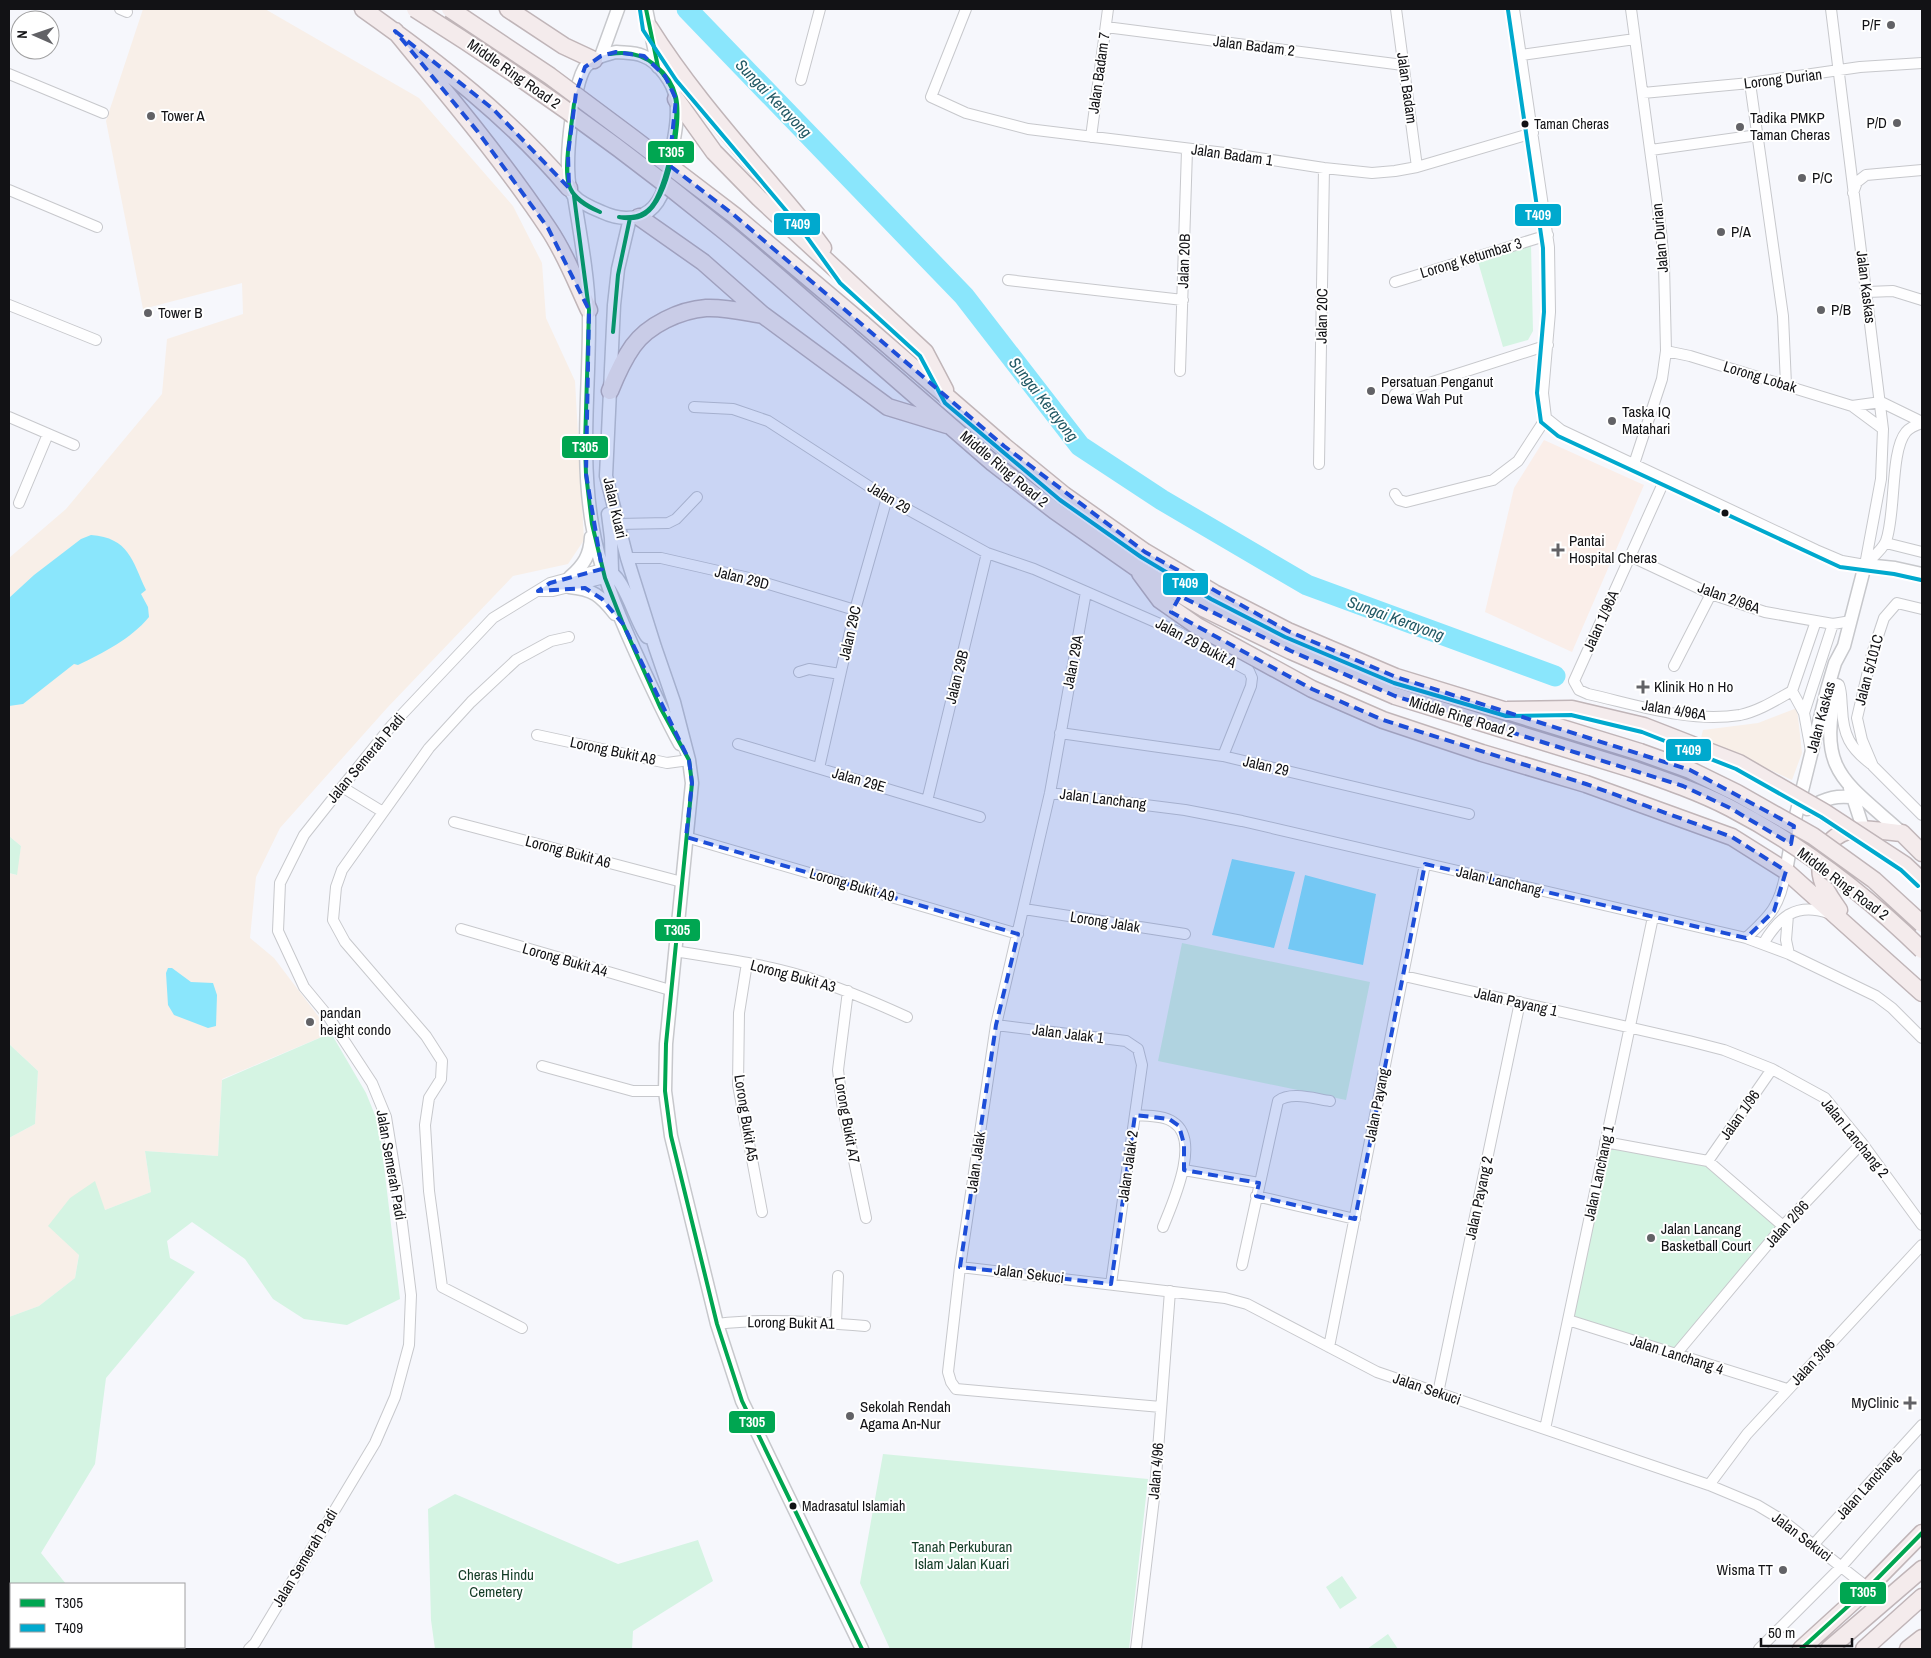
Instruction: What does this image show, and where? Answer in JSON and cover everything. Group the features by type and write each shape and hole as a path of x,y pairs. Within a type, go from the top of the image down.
{"highway":[{"path":"363,9 449,72 493,109 544,159 571,192"},
{"name":"Middle Ring Road 2","path":"415,9 543,93 623,152 723,230 994,463 1055,512 1135,567 1203,608 1290,652 1395,696 1635,770 1682,786 1730,808 1836,874 1891,920 1922,950"},
{"name":"Middle Ring Road 2","path":"450,9 550,76 734,215 1004,446 1064,495 1145,552 1214,593 1288,631 1396,677 1640,752 1690,770 1737,793 1813,836 1874,880 1922,924"},
{"path":"508,9 564,46 597,58"},
{"path":"649,27 681,76 804,222 845,279"},
{"path":"395,31 478,132 548,228 566,259 589,310"},
{"path":"676,99 714,152 759,198 925,352 950,399"},
{"path":"635,217 703,262 763,315 888,407 952,426"},
{"path":"610,391 633,345 652,328 671,317 687,311 706,308 722,308 763,315"},
{"path":"1135,567 1160,600 1197,626 1312,689 1383,720 1482,753 1586,784 1732,836 1786,871 1922,993"},
{"path":"1507,710 1572,709 1644,726 1740,763 1824,812 1905,865 1922,881"},
{"path":"1849,927 1828,893 1822,879 1821,861 1824,849 1834,838 1849,831 1902,833 1922,853"},
{"path":"1801,1649 1868,1588 1922,1533"},
{"path":"1828,1649 1922,1569"},
{"path":"1864,1649 1922,1597"},
{"path":"1908,1649 1922,1638"}],"street":[{"path":"597,58 618,9"},
{"path":"646,9 658,67"},
{"path":"801,80 820,9"},
{"name":"Jalan Badam 1","path":"966,9 931,97 966,113 1028,130 1233,154 1324,168 1372,173 1417,167 1533,133"},
{"name":"Jalan Badam 7","path":"1091,137 1108,9"},
{"name":"Jalan Badam","path":"1396,9 1417,167"},
{"path":"1395,494 1399,500 1406,502 1493,480 1518,461 1546,418 1543,393 1550,312 1548,234 1514,9"},
{"name":"Jalan Durian","path":"1631,9 1651,150 1664,266 1666,352 1657,395 1634,464"},
{"name":"Jalan Kaskas","path":"1786,871 1796,815 1811,753 1835,663 1844,646 1865,565 1881,479 1883,429 1881,402 1837,71 1831,9"},
{"name":"Jalan Badam 2","path":"1106,27 1403,65"},
{"path":"1521,55 1636,39"},
{"path":"616,52 644,56 658,67 672,86 676,99 676,127 667,180 658,200 650,210 635,217 608,215 594,209 571,192 568,154 576,94 579,80 585,67 597,58 616,52"},
{"name":"Lorong Durian","path":"1643,93 1750,83 1860,67 1922,63"},
{"path":"9,74 103,113"},
{"path":"1750,83 1783,316 1786,385"},
{"path":"1651,150 1758,134"},
{"name":"Jalan 20B","path":"1180,372 1187,150"},
{"path":"1849,160 1866,175"},
{"name":"Jalan 20C","path":"1319,464 1324,168"},
{"path":"1853,194 1857,182 1866,175 1922,170"},
{"path":"9,190 97,226"},
{"name":"Jalan Kuari","path":"571,192 589,310 585,444 586,474 592,524 623,624 660,707 689,760"},
{"name":"Jalan Kuari","path":"635,217 618,269 614,305 606,476 627,558 674,702 689,760 692,783 666,1044 665,1090 671,1136 717,1324 742,1402 862,1649"},
{"name":"Lorong Ketumbar 3","path":"1395,282 1548,234"},
{"path":"1008,280 1183,300"},
{"path":"1867,292 1893,291 1922,300"},
{"path":"9,305 96,340"},
{"path":"1395,394 1548,345"},
{"name":"Lorong Lobak","path":"1666,352 1690,356 1852,406 1883,429"},
{"path":"1881,402 1922,422"},
{"name":"Lorong Lobak","path":"1852,406 1881,402"},
{"name":"Jalan 29","path":"694,407 733,409 768,421 887,498 987,553 1034,569 1086,592"},
{"path":"9,417 74,445"},
{"path":"1546,418 1562,430 1842,561 1895,568 1922,574"},
{"path":"1922,422 1906,432 1898,450 1886,543 1922,552"},
{"path":"19,503 48,434"},
{"path":"606,476 607,511 611,538 606,573 623,587 640,627 655,647"},
{"name":"Jalan 1/96A","path":"1574,681 1665,479"},
{"path":"618,524 668,523 676,519 697,497"},
{"name":"Jalan 29C","path":"819,768 855,610 887,498"},
{"path":"592,524 590,552 570,582 602,598 623,624"},
{"name":"Jalan Kaskas","path":"1865,565 1886,543"},
{"name":"Jalan 29B","path":"927,800 987,553"},
{"name":"Jalan 2/96A","path":"1630,556 1711,594 1765,612 1833,624 1851,621"},
{"name":"Jalan 29D","path":"627,558 661,558 748,578 855,610"},
{"name":"Jalan Semerah Padi","path":"249,1649 255,1643 375,1443 395,1397 409,1345 411,1295 386,1117 372,1083 328,1016 304,986 278,932 280,883 304,835 342,787 392,725 492,618 550,583 570,582 606,573"},
{"name":"Jalan 29A","path":"1060,733 1086,592"},
{"name":"Jalan 29 Bukit A","path":"1086,592 1176,631 1249,671 1252,678 1250,686 1223,756"},
{"path":"1674,666 1711,594"},
{"name":"Jalan 5/101C","path":"1873,766 1862,740 1857,718 1878,636 1884,618 1897,603 1922,609"},
{"path":"1811,753 1804,713 1792,691 1816,621"},
{"path":"1804,713 1833,624"},
{"path":"522,1328 442,1287 430,1191 425,1125 429,1098 441,1079 442,1061 426,1036 345,942 333,920 336,887 342,870 429,748 471,702 516,660 551,641 569,637"},
{"path":"1844,646 1831,716 1830,746 1835,765 1856,795 1902,833"},
{"path":"799,672 809,669 840,674"},
{"name":"Jalan 4/96A","path":"1574,681 1578,690 1588,694 1668,712 1714,717 1741,714 1764,707 1792,691"},
{"name":"Jalan 5/101C","path":"1838,682 1841,691 1842,720 1846,737 1860,756 1873,766 1922,815"},
{"name":"Jalan 29","path":"1060,733 1223,756 1469,814"},
{"name":"Jalan Jalak","path":"1060,733 1050,793 996,1025 960,1267 948,1372 950,1382 956,1389 1161,1407"},
{"name":"Lorong Bukit A8","path":"537,735 667,763 689,760"},
{"name":"Jalan 29E","path":"738,744 980,816"},
{"path":"342,787 383,812"},
{"name":"Jalan Lanchang","path":"1050,793 1185,810 1242,821 1746,938 1789,954 1876,996 1892,1008 1922,1038"},
{"path":"1796,815 1830,798 1856,795"},
{"path":"1856,795 1864,831 1922,891"},
{"name":"Lorong Bukit A6","path":"454,822 682,882"},
{"name":"Lorong Bukit A9","path":"686,837 1018,934"},
{"name":"Jalan Payang","path":"1329,1347 1425,864"},
{"path":"1746,938 1774,911 1783,891 1786,871"},
{"name":"Lorong Jalak","path":"1024,909 1185,934"},
{"path":"1763,944 1771,931 1788,915 1797,910 1817,909 1836,916"},
{"path":"1788,915 1786,940 1789,954"},
{"name":"Jalan Lanchang 1","path":"1545,1429 1653,917"},
{"name":"Lorong Bukit A4","path":"461,929 670,990"},
{"name":"Lorong Bukit A3","path":"675,951 747,963 799,975 848,991 907,1016"},
{"name":"Lorong Bukit A5","path":"747,963 739,1013 738,1085 762,1212"},
{"name":"Jalan Payang 1","path":"1404,976 1629,1028"},
{"name":"Lorong Bukit A7","path":"848,991 838,1070 842,1103 866,1218"},
{"name":"Jalan Payang 2","path":"1438,1393 1520,1002"},
{"name":"Jalan Jalak 1","path":"996,1025 1126,1041 1138,1049"},
{"name":"Jalan Lanchang 2","path":"1629,1028 1724,1050 1772,1068 1825,1098 1862,1143 1922,1225"},
{"name":"Jalan Jalak 2","path":"1111,1284 1142,1065 1138,1049"},
{"path":"542,1066 634,1091 665,1090"},
{"name":"Jalan 1/96","path":"1708,1161 1772,1068"},
{"path":"1242,1265 1278,1101 1286,1097 1296,1097 1330,1101"},
{"path":"1135,1115 1169,1120 1179,1126 1184,1144 1184,1170 1181,1182 1163,1227"},
{"path":"1605,1142 1708,1161 1783,1226"},
{"name":"Jalan 2/96","path":"1676,1354 1783,1226 1862,1143"},
{"path":"1184,1170 1259,1183"},
{"path":"1256,1196 1355,1219"},
{"name":"Jalan 3/96","path":"1709,1485 1748,1434 1787,1390 1922,1245"},
{"name":"Jalan Sekuci","path":"960,1267 1225,1298 1247,1304 1377,1372 1709,1485 1757,1505 1782,1520 1868,1588"},
{"path":"836,1323 838,1276"},
{"name":"Jalan 4/96","path":"1136,1649 1155,1490 1170,1291"},
{"name":"Jalan Lanchang 4","path":"1568,1320 1787,1390"},
{"name":"Lorong Bukit A1","path":"717,1324 738,1322 836,1323 865,1326"},
{"name":"Jalan Lanchang","path":"1814,1544 1922,1425"},
{"path":"1759,1649 1841,1567 1922,1475"}],"highlighted area":[{"path":"395,31 493,109 569,188 568,154 576,93 585,67 601,56 616,52 644,56 665,76 676,99 669,165 734,215 1004,446 1145,552 1288,631 1396,677 1690,770 1794,826 1791,844 1730,808 1683,786 1395,696 1291,651 1180,596 1171,612 1312,689 1383,720 1586,784 1732,837 1786,871 1774,911 1746,938 1425,864 1355,1219 1256,1196 1259,1183 1184,1170 1184,1144 1179,1126 1169,1119 1135,1115 1111,1284 960,1267 996,1025 1018,934 686,837 692,783 689,760 623,624 602,599 585,588 538,591 550,583 602,569 586,474 589,310 548,228 478,132"}],"shaded area":[{"path":"143,9 265,9 419,98 513,206 542,263 546,318 575,381 584,540 568,564 513,576 387,708 280,828 256,877 250,938 274,958 331,1033 222,1079 218,1156 145,1151 151,1192 105,1210 79,1254 75,1278 39,1306 9,1317 9,1138 35,1124 38,1071 9,1044 9,873 16,875 21,846 9,836 9,558 66,509 162,394 167,339 243,314 242,283 143,309 106,121"},
{"name":"Pantai Hospital Cheras","path":"1544,440 1644,485 1572,652 1485,612 1514,488"},
{"path":"1797,708 1802,753 1792,780 1701,738 1703,730 1758,723"}],"green space":[{"path":"1531,245 1533,331 1528,340 1503,347 1478,262"},
{"path":"9,836 21,846 17,875 9,873"},
{"path":"1182,943 1370,982 1346,1100 1158,1061"},
{"path":"331,1033 366,1093 379,1125 400,1299 347,1325 304,1319 273,1299 245,1259 192,1222 167,1241 170,1258 195,1272 106,1378 95,1464 41,1553 65,1583 10,1583 9,1621 9,1317 39,1306 75,1278 79,1255 48,1226 70,1198 95,1181 105,1210 151,1192 145,1151 218,1156 222,1080"},
{"path":"9,1044 38,1071 35,1124 9,1138"},
{"path":"1605,1142 1708,1161 1783,1226 1676,1354 1568,1320"},
{"name":"Tanah Perkuburan Islam Jalan Kuari","path":"883,1454 1148,1479 1129,1649 890,1649 860,1583"},
{"name":"Cheras Hindu Cemetery","path":"455,1494 618,1564 698,1540 713,1581 633,1631 632,1649 435,1649 431,1620 428,1509"},
{"path":"1342,1576 1357,1598 1340,1609 1326,1587"},
{"path":"1388,1634 1398,1649 1367,1649"}],"water":[{"path":"91,535 114,541 128,552 146,590 141,594 148,607 149,617 125,639 78,665 74,664 23,704 9,706 9,598 34,575 81,539"},
{"path":"1232,859 1295,872 1274,948 1212,935"},
{"path":"1305,875 1376,894 1363,965 1288,949"},
{"path":"168,968 172,968 191,982 213,983 217,995 216,1026 208,1028 174,1015 168,1005 166,973"}],"waterway":[{"name":"Sungai Kerayong","path":"687,9 964,296 1080,446 1162,500 1307,585 1555,676"}],"transit line":[{"name":"T305","path":"646,9 658,67"},
{"name":"T409","path":"640,10 643,30 676,80 799,226 840,283 920,356 945,403 1060,500 1141,557 1211,599 1285,637 1394,683 1506,716 1571,715 1642,732 1736,769 1821,817 1901,870 1918,886"},
{"name":"T409","path":"1508,10 1543,248 1544,312 1537,393 1541,422 1558,436 1840,567 1894,574 1921,580"},
{"name":"T305","path":"610,54 634,54 645,58 655,65"},
{"name":"T305","path":"610,54 634,54 645,58 655,65"},
{"name":"T305","path":"619,217 636,216 644,213 651,207 657,199 667,171 676,121 675,97 672,88 655,65"},
{"name":"T305","path":"619,217 639,217 645,214 661,193 672,159 677,124 676,97 668,79 655,65"},
{"name":"T305","path":"568,151 574,104"},
{"name":"T305","path":"568,151 574,104"},
{"name":"T305","path":"568,151 567,173 570,189 580,201 600,212"},
{"name":"T305","path":"568,151 567,173 570,189 581,202 600,212"},
{"name":"T305","path":"574,196 589,310 585,445 586,474 592,524 605,578 660,707 689,760 692,783 666,1044 665,1091 671,1136 717,1324 742,1401 862,1649"},
{"name":"T305","path":"613,332 618,275 630,218"},
{"name":"T305","path":"1801,1649 1868,1588 1922,1533"}],"place":[{"name":"P/F","path":"1891,25"},
{"name":"Tower A","path":"151,116"},
{"name":"P/D","path":"1897,123"},
{"name":"Taman Cheras","path":"1525,124"},
{"name":"Tadika PMKP Taman Cheras","path":"1740,127"},
{"name":"P/C","path":"1802,178"},
{"name":"P/A","path":"1721,232"},
{"name":"P/B","path":"1821,310"},
{"name":"Tower B","path":"148,313"},
{"name":"Persatuan Penganut Dewa Wah Put","path":"1371,391"},
{"name":"Taska IQ Matahari","path":"1612,421"},
{"name":"Pantai Hospital Cheras","path":"1558,550"},
{"name":"Klinik Ho n Ho","path":"1643,687"},
{"name":"pandan height condo","path":"310,1022"},
{"name":"Jalan Lancang Basketball Court","path":"1651,1238"},
{"name":"MyClinic","path":"1910,1403"},
{"name":"Sekolah Rendah Agama An-Nur","path":"850,1416"},
{"name":"Madrasatul Islamiah","path":"793,1506"},
{"name":"Wisma TT","path":"1783,1570"}]}
